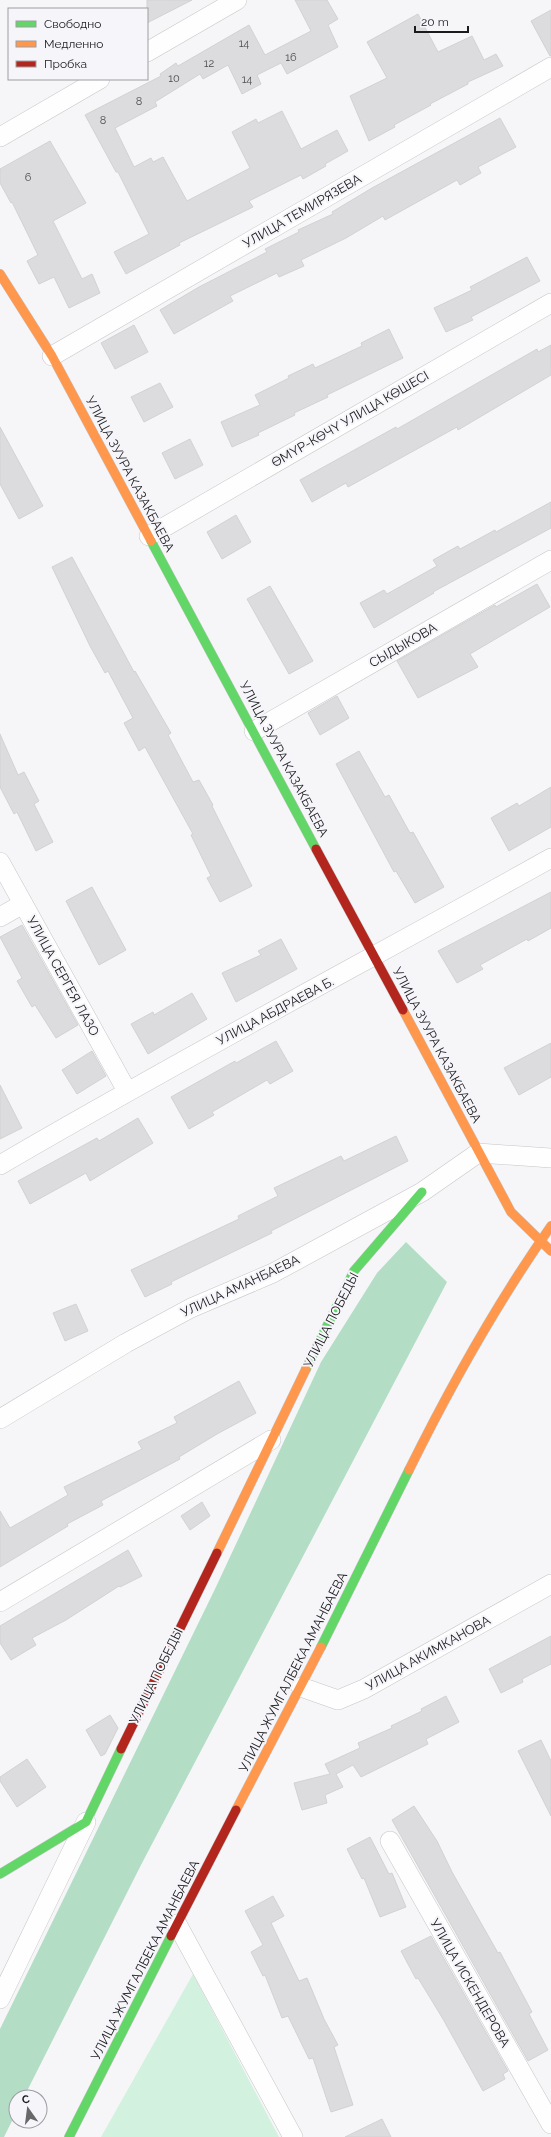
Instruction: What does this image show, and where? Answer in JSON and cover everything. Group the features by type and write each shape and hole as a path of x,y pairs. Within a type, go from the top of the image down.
{"street":[{"path":"148,51 237,0"},
{"name":"УЛИЦА ТЕМИРЯЗЕВА","path":"52,356 551,67"},
{"path":"0,137 98,80"},
{"name":"УЛИЦА ЗУУРА КАЗАКБАЕВА","path":"0,274 52,356 376,956 478,1153 511,1212 551,1251"},
{"name":"ӨМҮР-КӨЧҮ УЛИЦА КӨШЕСІ","path":"149,536 551,303"},
{"name":"СЫДЫКОВА","path":"254,731 551,560"},
{"name":"УЛИЦА АБДРАЕВА Б.","path":"0,1165 127,1091 376,956 551,858"},
{"name":"УЛИЦА СЕРГЕЯ ЛАЗО","path":"0,862 127,1091"},
{"path":"0,917 23,904"},
{"path":"478,1153 551,1158"},
{"name":"УЛИЦА АМАНБАЕВА","path":"0,1419 126,1344 191,1308 273,1273 422,1192 478,1153"},
{"name":"УЛИЦА ПОБЕДЫ","path":"86,1822 354,1271 422,1192"},
{"name":"УЛИЦА ЖУМГАЛБЕКА АМАНБАЕВА","path":"69,2137 177,1924 301,1687 441,1405 513,1280 540,1239 551,1226"},
{"path":"0,1602 271,1440"},
{"name":"УЛИЦА АКИМКАНОВА","path":"301,1687 338,1700 364,1689 551,1584"},
{"path":"0,1874 86,1822"},
{"path":"0,1999 86,1822"},
{"name":"УЛИЦА ИСКЕНДЕРОВА","path":"390,1841 551,2124"},
{"path":"177,1924 293,2137"}],"green space":[{"path":"406,1242 447,1282 141,1865 28,2089 8,2089 8,2129 4,2137 0,2137 0,2029 215,1589 321,1362 377,1273"},
{"path":"193,1974 279,2137 101,2137"}],"building":[{"path":"147,0 192,0 148,22"},
{"path":"295,0 327,0 338,19 328,25 338,47 287,74 281,63 257,75 261,84 242,94 228,65 203,79 200,74 155,102 157,106 115,128 134,167 151,158 153,162 163,157 187,201 250,168 232,132 256,119 258,123 282,111 301,149 337,130 348,151 303,179 301,175 249,201 253,207 179,243 180,245 126,274 114,252 149,234 118,172 116,172 85,115 161,76 160,74 176,63 178,66 249,25 265,55 311,31"},
{"path":"551,10 551,56 550,56 531,21"},
{"path":"418,14 438,52 472,36 484,60 496,54 503,66 468,82 468,84 430,104 431,105 394,125 395,127 369,141 350,96 387,78 367,42"},
{"path":"500,118 516,147 478,167 481,173 460,185 457,180 385,220 383,216 346,238 301,260 304,266 279,277 277,273 230,296 233,301 174,334 160,310 199,287 267,252 265,249 299,232 298,230 333,214 332,212 372,188"},
{"path":"50,141 86,203 53,221 82,279 92,274 100,293 69,308 54,277 39,284 27,261 38,255 12,202 11,203 0,183 0,169"},
{"path":"527,257 540,281 471,317 473,320 446,332 434,308 472,290 470,287"},
{"path":"134,325 148,352 115,369 101,343"},
{"path":"389,329 403,358 327,395 328,397 294,413 295,415 258,433 259,435 232,447 221,422 260,405 255,395 289,378 288,376 313,364 315,368 362,346 361,343"},
{"path":"551,345 551,375 458,430 457,427 348,487 346,483 312,502 300,480 396,427 397,429 537,349 538,352"},
{"path":"160,383 173,407 144,422 131,397"},
{"path":"0,427 43,506 19,519 0,484"},
{"path":"190,439 203,465 175,479 162,453"},
{"path":"551,502 551,528 433,592 434,593 374,628 360,603 384,590 387,594 437,566 433,560 458,546 460,549 495,530 496,532"},
{"path":"236,515 251,542 222,559 207,532"},
{"path":"72,557 134,672 135,671 171,733 168,735 193,782 199,780 213,805 212,806 252,886 220,902 207,878 211,876 191,835 193,834 145,747 139,751 124,723 133,718 108,671 105,673 90,646 52,567"},
{"path":"537,584 550,607 470,654 478,667 418,698 397,661 495,605 496,607"},
{"path":"270,586 313,661 289,674 247,599"},
{"path":"337,696 349,718 320,735 308,713"},
{"path":"0,734 18,775 24,772 39,801 34,804 53,842 36,851 17,812 14,814 0,787"},
{"path":"359,751 385,797 389,795 410,833 413,832 444,887 415,903 396,871 394,872 336,764"},
{"path":"551,787 551,827 509,851 491,818 517,803 519,806"},
{"path":"92,887 126,950 99,965 66,901"},
{"path":"551,892 551,928 528,941 527,939 480,965 483,969 457,983 438,951"},
{"path":"22,925 78,1025 56,1038 35,1005 32,1007 17,981 22,978 0,937"},
{"path":"281,939 297,969 236,1002 222,973 261,955 258,951"},
{"path":"192,993 207,1019 148,1054 131,1024 153,1012 154,1015"},
{"path":"276,1041 293,1071 270,1084 267,1080 212,1112 214,1115 189,1129 171,1097 235,1061 236,1063"},
{"path":"551,1043 551,1077 519,1095 504,1068"},
{"path":"92,1051 106,1076 77,1094 62,1070"},
{"path":"0,1085 22,1128 0,1139"},
{"path":"138,1118 153,1143 90,1181 86,1173 30,1204 18,1181 97,1138 99,1141"},
{"path":"396,1136 408,1161 271,1231 272,1233 171,1282 172,1284 145,1297 131,1270 239,1219 238,1216 278,1196 274,1188 341,1156 344,1161"},
{"path":"76,1304 88,1331 65,1341 53,1313"},
{"path":"239,1381 256,1413 179,1457 180,1459 101,1501 103,1505 67,1524 68,1526 0,1567 0,1511 10,1528 68,1495 64,1487 142,1449 138,1442 177,1423 174,1417"},
{"path":"202,1502 210,1516 190,1530 181,1516"},
{"path":"128,1550 142,1576 120,1587 119,1586 66,1620 32,1638 36,1645 11,1660 0,1643 0,1626"},
{"path":"551,1636 551,1664 522,1679 523,1682 501,1693 489,1669"},
{"path":"446,1696 459,1722 426,1739 428,1744 361,1777 353,1765 336,1774 343,1787 325,1795 327,1803 302,1810 294,1783 330,1774 325,1764 360,1748 358,1743 392,1728 391,1726 422,1711 421,1709"},
{"path":"110,1715 118,1728 105,1754 101,1756 86,1730"},
{"path":"541,1740 551,1761 551,1816 518,1751"},
{"path":"27,1759 46,1787 17,1807 0,1781 0,1777"},
{"path":"414,1806 437,1841 452,1872 498,1953 500,1952 532,2012 529,2014 548,2050 528,2061 392,1820"},
{"path":"370,1837 389,1874 392,1873 406,1907 380,1917 364,1878 362,1879 347,1849"},
{"path":"273,1896 284,1916 271,1923 299,1981 307,1978 324,2019 338,2045 334,2047 353,2105 331,2112 313,2058 309,2059 288,2016 282,2018 265,1975 263,1976 251,1952 263,1945 245,1911"},
{"path":"431,1936 508,2071 503,2074 505,2079 483,2091 443,2019 418,1978 416,1979 401,1951"},
{"path":"382,2119 391,2137 345,2137"}],"traffic: fast":[{"path":"151,541 316,849"},
{"path":"306,1369 354,1271 422,1192"},
{"path":"321,1647 409,1470"},
{"path":"0,1874 86,1822 121,1749"},
{"path":"69,2137 171,1936"}],"traffic: slow":[{"path":"0,274 52,356 151,541"},
{"path":"403,1010 511,1212 551,1251"},
{"path":"409,1470 441,1407 493,1315 551,1226"},
{"path":"217,1553 306,1369"},
{"path":"236,1810 321,1647"}],"traffic: jam":[{"path":"316,849 403,1010"},
{"path":"121,1749 217,1553"},
{"path":"171,1936 236,1810"}]}
